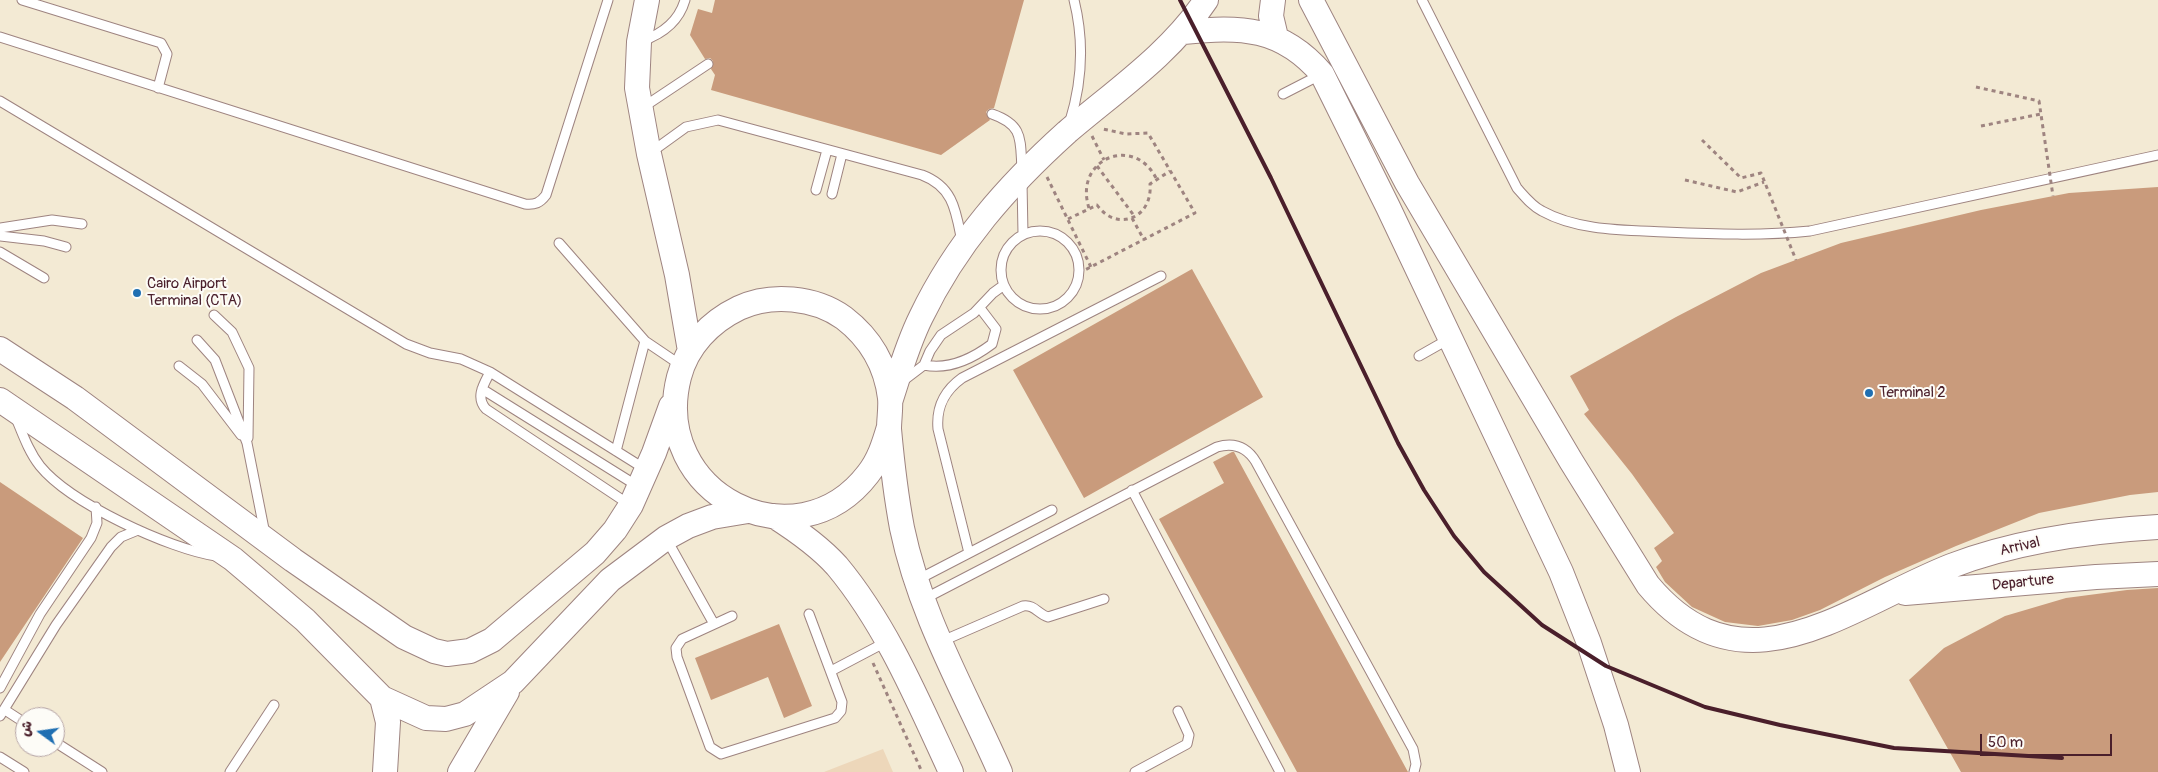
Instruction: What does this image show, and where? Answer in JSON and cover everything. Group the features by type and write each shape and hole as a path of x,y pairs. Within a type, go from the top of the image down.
{"main road":[{"path":"647,0 636,69 640,109 677,275 686,358"},
{"path":"674,395 675,424 683,453 699,478 722,498 748,511 774,516 801,515 826,507 849,494 868,475 881,452 889,427 893,394 920,318 962,244 988,211 1022,174 1075,137 1183,32 1206,0"},
{"path":"1273,0 1271,16 1276,37"},
{"name":"Arrival","path":"1311,0 1407,183 1571,461 1648,585 1660,599 1688,622 1721,636 1756,641 1775,640 1807,631 1952,566 2000,551 2080,534 2158,527"},
{"path":"1183,32 1257,31 1276,37 1308,57 1322,74 1388,207 1574,603 1616,725 1628,772"},
{"path":"0,349 75,398 266,539 404,637 434,651 459,654 481,647 492,640 575,571 615,530 639,487 686,358 705,331 724,315 747,305 771,299 812,303 842,317 861,333 876,353 893,394"},
{"path":"6,404 66,447 233,559 305,620 382,698 426,718 446,719 465,714 513,682 610,580 666,538 688,526 712,517 748,511"},
{"path":"889,427 902,528 919,590 940,642 1000,772"},
{"path":"774,516 798,531 836,565 855,590 877,646 909,681 951,772"},
{"name":"Departure","path":"1888,594 2087,577 2158,574"},
{"path":"460,772 513,682"},
{"path":"382,698 388,722 384,772"}],"lane":[{"path":"22,0 161,43 167,54 158,88"},
{"path":"0,37 525,204 534,205 540,202 546,194 608,0"},
{"path":"639,42 660,33 669,26 686,0"},
{"path":"1074,0 1080,37 1081,62 1075,137"},
{"path":"1422,0 1518,188 1541,211 1572,223 1627,231 1698,234 1763,234 1810,231 2158,155"},
{"path":"640,109 708,64"},
{"path":"1283,94 1322,74"},
{"path":"0,101 406,344 430,353 461,359 490,372 616,451 639,487"},
{"path":"992,114 1010,121 1016,129 1020,140 1022,234"},
{"path":"649,154 686,127 718,120 922,175 937,182 949,193 956,208 962,244"},
{"path":"816,190 827,150"},
{"path":"832,194 842,154"},
{"path":"0,228 52,220 82,224"},
{"path":"1031,231 1049,232 1065,240 1076,254 1079,272 1073,290 1067,298 1059,304 1042,309 1023,305 1015,300 1004,285 1001,266 1003,256 1008,247 1022,234 1031,231"},
{"path":"0,236 44,241 66,247"},
{"path":"560,243 645,341 686,358"},
{"path":"0,252 44,278"},
{"path":"969,553 938,430 939,406 944,395 951,385 962,378 1160,276"},
{"path":"893,394 924,365 930,351 941,335 980,308 993,292 1004,285"},
{"path":"924,365 939,367 958,363 992,344 996,329 980,308"},
{"path":"214,315 232,332 249,368 248,443"},
{"path":"1419,356 1450,339"},
{"path":"197,340 215,360 248,443 266,539"},
{"path":"616,451 645,341"},
{"path":"178,366 202,384 248,443"},
{"path":"490,372 482,389 480,399 486,409 639,487"},
{"path":"482,389 639,487"},
{"path":"6,404 41,467 53,479 138,530 183,549 233,559"},
{"path":"919,590 1225,445 1240,446 1252,455 1413,749 1416,764 1414,772"},
{"path":"1132,490 1280,772"},
{"path":"0,688 40,614 91,538 97,522 96,506"},
{"path":"919,590 969,553 1052,510"},
{"path":"15,719 2,713 56,625 110,547 121,536 138,530"},
{"path":"666,538 714,624"},
{"path":"940,642 1023,606 1031,606 1042,615 1048,617 1104,598"},
{"path":"732,616 682,639 676,653 710,747 716,752 726,754 835,718 841,711 842,702 809,614"},
{"path":"830,671 877,646"},
{"path":"230,772 274,705"},
{"path":"1135,772 1187,744 1189,735 1178,711"},
{"path":"65,748 102,772"},
{"path":"0,757 24,772"}],"path":[{"path":"1976,87 2039,101 2053,196"},
{"path":"1981,126 2041,114"},
{"path":"1079,272 1195,213 1148,133 1126,134 1099,128"},
{"path":"1075,137 1092,135 1095,131"},
{"path":"1092,135 1104,160"},
{"path":"1702,140 1741,178 1761,173 1796,260"},
{"path":"1089,208 1086,190 1087,181 1097,166 1104,160 1122,155 1140,159 1153,171 1157,180"},
{"path":"1097,166 1133,217 1144,240"},
{"path":"1053,171 1047,177 1091,267"},
{"path":"1068,219 1097,204 1106,215 1114,219 1133,217 1146,206 1150,199 1150,184 1170,171"},
{"path":"1685,180 1737,192 1764,182"},
{"path":"877,646 922,772"}],"shaded area":[{"path":"883,749 893,772 824,772"}],"building":[{"path":"715,0 1024,0 994,108 986,112 990,120 941,155 711,90 715,75 711,69 713,61 710,58 705,59 690,35 698,9 712,13"},
{"name":"Terminal 2","path":"2158,187 2158,492 2130,495 2039,513 1956,546 1885,577 1820,610 1792,620 1758,626 1725,622 1692,607 1665,582 1656,567 1662,561 1654,548 1674,533 1632,474 1584,414 1589,410 1570,376 1676,317 1761,273 1841,243 1981,210 2069,193"},
{"path":"1192,269 1263,397 1084,498 1013,370"},
{"path":"1234,452 1408,772 1297,772 1159,519 1224,483 1213,462"},
{"path":"0,482 83,538 0,662"},
{"path":"2158,588 2158,772 1961,772 1909,680 1944,648 2005,616 2066,598"},
{"path":"779,624 812,706 784,718 768,677 711,700 695,658"}],"railway":[{"path":"1180,0 1271,178 1398,443 1424,490 1454,536 1484,572 1542,625 1606,666 1705,707 1780,725 1894,748 2062,758"}],"place":[{"name":"Cairo Airport Terminal (CTA)","path":"137,293"},
{"name":"Terminal 2","path":"1869,393"}]}
